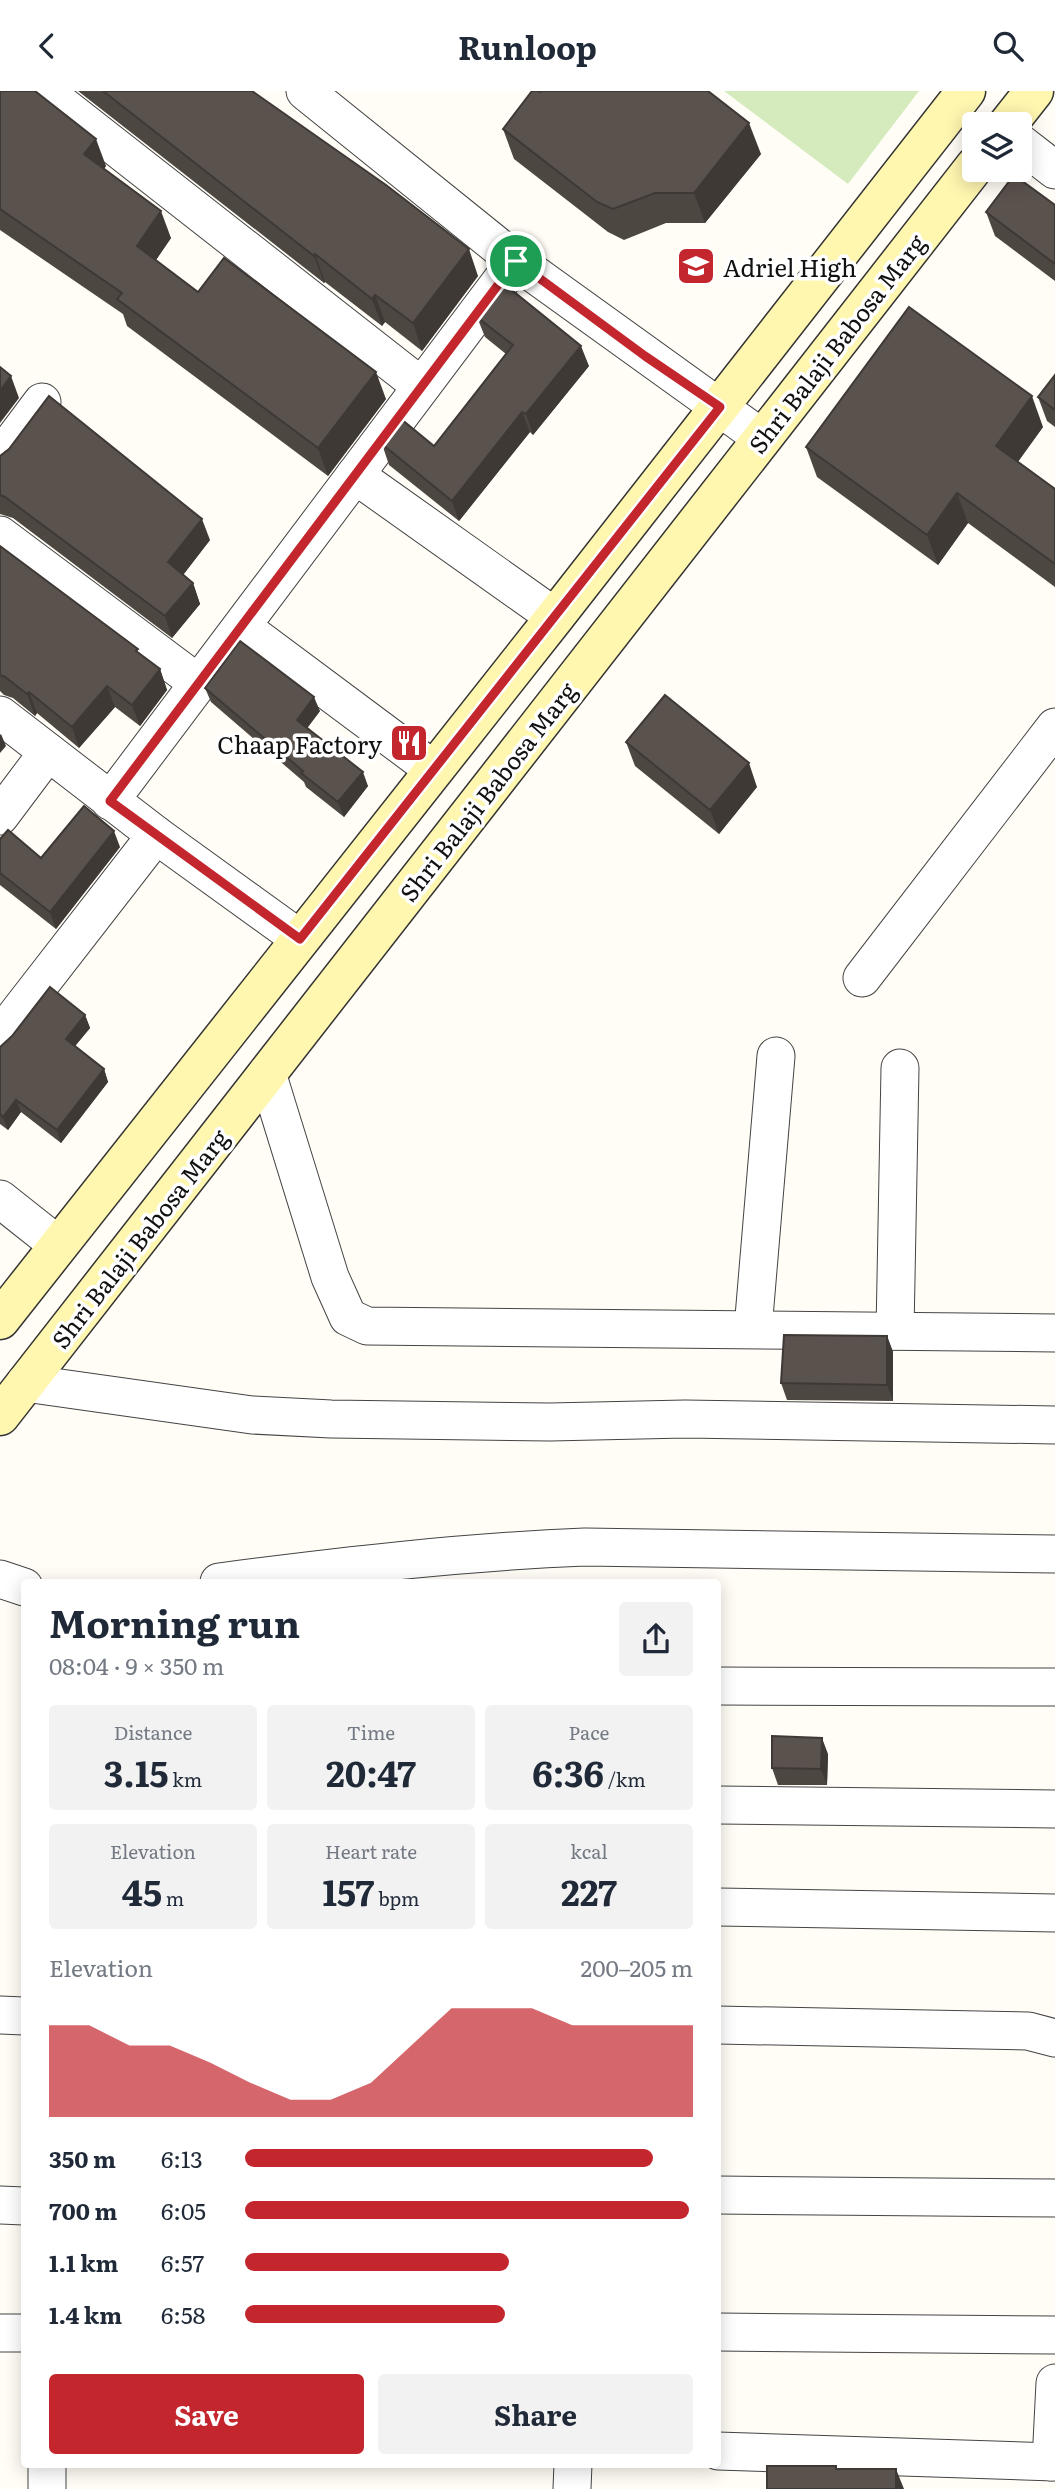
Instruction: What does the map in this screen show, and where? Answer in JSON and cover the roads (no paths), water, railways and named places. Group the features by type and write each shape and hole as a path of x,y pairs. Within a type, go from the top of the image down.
{"street":[{"path":"44,91 421,386"},
{"path":"305,91 516,261 762,438"},
{"path":"0,1320 966,91"},
{"path":"1017,112 1034,91"},
{"path":"1032,152 1055,170"},
{"name":"Shri Balaji Babosa Marg","path":"0,1416 962,182"},
{"path":"110,801 516,261"},
{"path":"0,458 42,402"},
{"path":"355,475 555,617"},
{"path":"0,535 198,684"},
{"path":"242,627 434,771"},
{"path":"0,715 110,801 300,939"},
{"path":"862,978 1055,727"},
{"path":"0,816 48,752"},
{"path":"0,1036 156,835"},
{"path":"753,1329 776,1056"},
{"path":"895,1331 900,1068"},
{"path":"267,1073 330,1277 348,1317 367,1326 1055,1333"},
{"path":"0,1199 58,1245"},
{"path":"25,1383 253,1415 331,1419 550,1422 685,1419 1055,1425"},
{"path":"241,1579 357,1563 508,1550 586,1547 1055,1554"},
{"path":"0,1579 21,1586"},
{"path":"721,1686 1055,1687"},
{"path":"721,1805 1055,1809"},
{"path":"721,1907 1055,1913"},
{"path":"0,2015 21,2016"},
{"path":"721,2025 1028,2031 1055,2038"},
{"path":"721,2195 1055,2198"},
{"path":"0,2205 21,2206"},
{"path":"721,2332 1055,2335"},
{"path":"0,2333 21,2333"},
{"path":"721,2451 1053,2462 1055,2383"},
{"path":"47,2468 47,2489"},
{"path":"572,2489 573,2468"}],"place":[{"name":"Adriel High","path":"696,266"},
{"name":"Chaap Factory","path":"409,743"}]}
